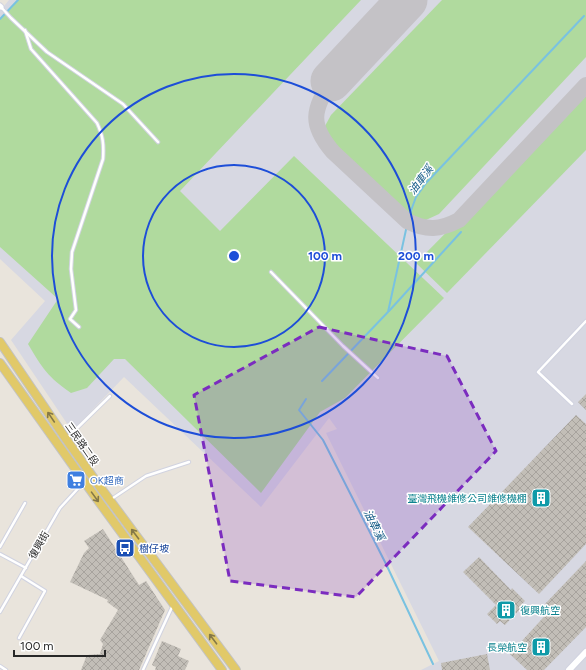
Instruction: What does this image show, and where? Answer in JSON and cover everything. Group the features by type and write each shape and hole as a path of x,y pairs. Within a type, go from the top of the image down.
{"main road":[{"name":"三民路二段","path":"0,342 66,439 236,670"},
{"name":"三民路二段","path":"0,363 173,605 222,670"}],"street":[{"path":"569,670 586,652"}],"lane":[{"path":"1,6 11,18 47,52 123,104 158,142"},
{"path":"25,30 31,49 96,123 102,135 104,146 103,159 72,252 71,269 76,310 70,319 79,327"},
{"path":"271,272 343,346 378,378"},
{"path":"572,404 538,372 586,321"},
{"path":"66,439 110,396"},
{"path":"110,500 146,476 189,462"},
{"name":"復興街","path":"0,612 60,508 84,481"},
{"path":"0,547 25,503"},
{"path":"0,554 26,568"},
{"path":"19,638 45,591 21,576"},
{"path":"143,670 173,605"},
{"path":"0,666 6,670"}],"highlighted area":[{"path":"319,327 447,356 496,451 356,597 230,581 194,395"}],"shaded area":[{"path":"9,0 586,0 586,670 421,670 439,661 326,433 337,429 329,418 261,507 124,377 72,431 11,340 45,301 0,259 0,11"}],"green space":[{"path":"18,0 361,0 180,191 220,231 294,156 444,298 345,398 320,412 261,493 125,359 114,359 87,388 71,393 46,372 28,344 58,299 0,247 0,19"},
{"path":"442,0 586,0 586,57 439,214 415,225 399,221 329,155 323,141 325,126 331,115"},
{"path":"586,91 586,150 447,293 416,263"}],"building":[{"path":"586,394 586,410 578,402"},
{"name":"臺灣飛機維修公司維修機棚","path":"576,415 586,424 586,544 539,594 468,527"},
{"path":"103,529 139,585 146,581 165,610 139,670 81,670 87,655 100,654 103,644 100,640 118,610 107,602 108,600 70,582 84,553 89,548 84,541"},
{"path":"479,557 511,590 512,588 525,601 522,604 524,605 505,625 500,621 497,624 487,614 496,605 463,572"},
{"path":"586,561 586,627 544,670 527,670 510,654 551,609 545,604"},
{"path":"162,641 181,649 178,656 189,661 185,670 155,670 156,667 152,665"},
{"path":"487,654 490,670 442,670 441,663"}],"waterway":[{"path":"0,19 18,0"},
{"name":"油車溪","path":"322,381 388,312 409,216 416,197 426,183 584,16"},
{"path":"389,311 461,232"},
{"name":"油車溪","path":"306,399 299,410 323,440 386,564 433,664"}],"taxiway":[{"path":"331,81 320,100 316,117 317,125 325,142 333,152 407,221 427,228 446,226 459,220 586,85"}],"runway":[{"path":"331,81 407,0"}],"place":[{"name":"OK超商","path":"76,480"},
{"name":"臺灣飛機維修公司維修機棚","path":"541,498"},
{"name":"樹仔坡","path":"125,548"},
{"name":"復興航空","path":"506,610"},
{"name":"長榮航空","path":"541,647"}]}
